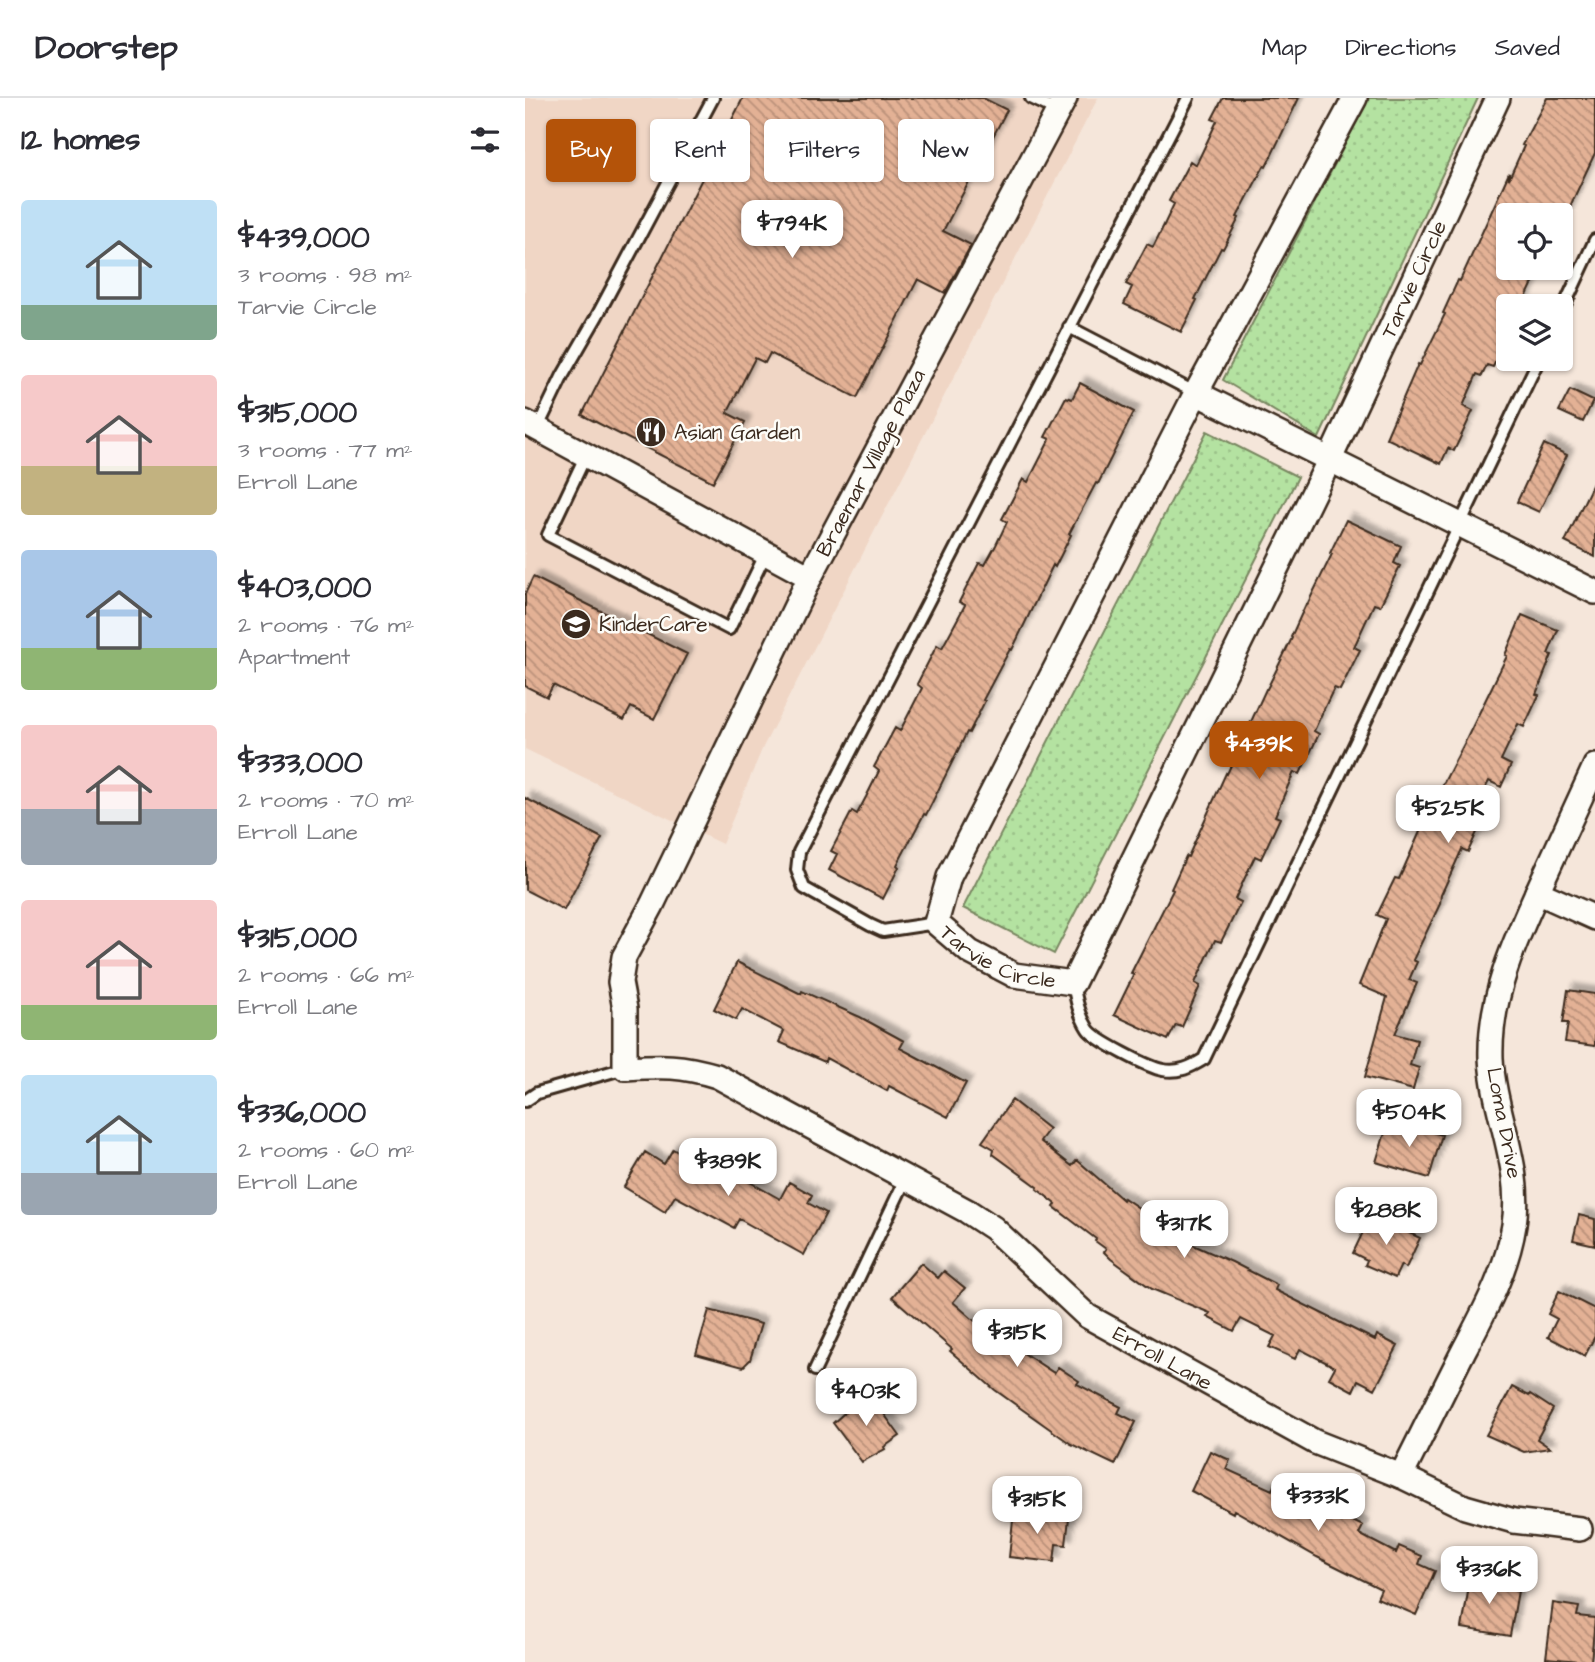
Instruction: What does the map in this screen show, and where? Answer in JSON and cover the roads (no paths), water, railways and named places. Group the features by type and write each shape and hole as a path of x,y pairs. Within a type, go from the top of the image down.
{"street":[{"name":"Tarvie Circle","path":"1355,98 1196,393 949,877 936,923 970,952 1014,975 1073,983 1329,461 1498,98"},
{"name":"Braemar Village Plaza","path":"531,425 810,577 1061,105"},
{"path":"1196,393 1595,592"},
{"path":"625,1068 625,1009 620,982 624,957 652,905 810,577"},
{"name":"Loma Drive","path":"1401,1476 1498,1284 1514,1225 1517,1184 1491,1060 1492,1022 1502,977 1537,892 1595,766"},
{"path":"1537,892 1595,918"},
{"name":"Erroll Lane","path":"625,1068 671,1065 717,1076 967,1211 993,1228 1087,1315 1315,1442 1401,1476 1465,1507 1514,1521 1580,1529"}],"lane":[{"path":"531,425 597,316 713,98"},
{"path":"1031,98 1061,105"},
{"path":"936,923 883,931 870,925 804,888 797,870 799,852 1188,98"},
{"path":"1570,294 1595,240"},
{"path":"1069,327 1196,393"},
{"path":"1073,983 1079,1013 1089,1032 1102,1042 1161,1070 1177,1071 1204,1059 1533,371"},
{"path":"586,455 548,535 729,629 766,553"},
{"path":"525,1101 537,1093 625,1068"},
{"path":"815,1370 906,1178"}],"place":[{"name":"Asian Garden","path":"651,432"},
{"name":"KinderCare","path":"576,624"}]}
